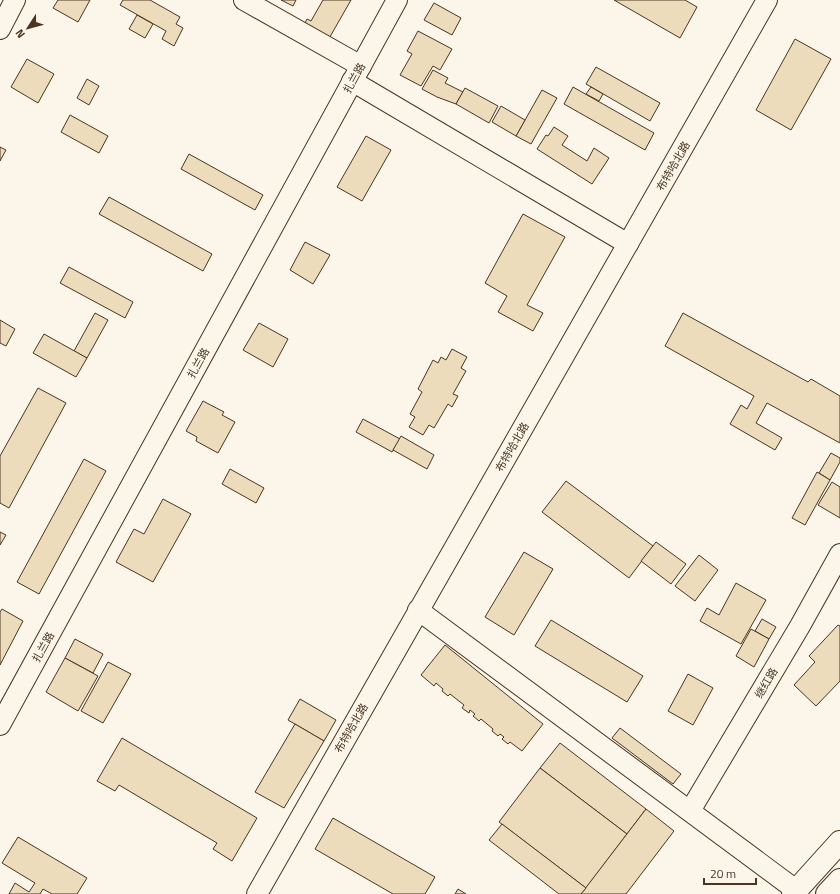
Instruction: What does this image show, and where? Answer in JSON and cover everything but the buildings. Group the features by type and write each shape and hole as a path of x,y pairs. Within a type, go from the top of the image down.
{"main road":[{"path":"795,892 840,842"},
{"path":"827,894 840,880"}],"street":[{"path":"0,29 15,0"},
{"path":"244,0 357,74 628,244"},
{"name":"扎兰路","path":"0,725 397,0"},
{"name":"布特哈北路","path":"257,894 767,0"},
{"name":"继红路","path":"690,811 800,626 840,554"},
{"path":"418,610 690,811 795,892"}]}
